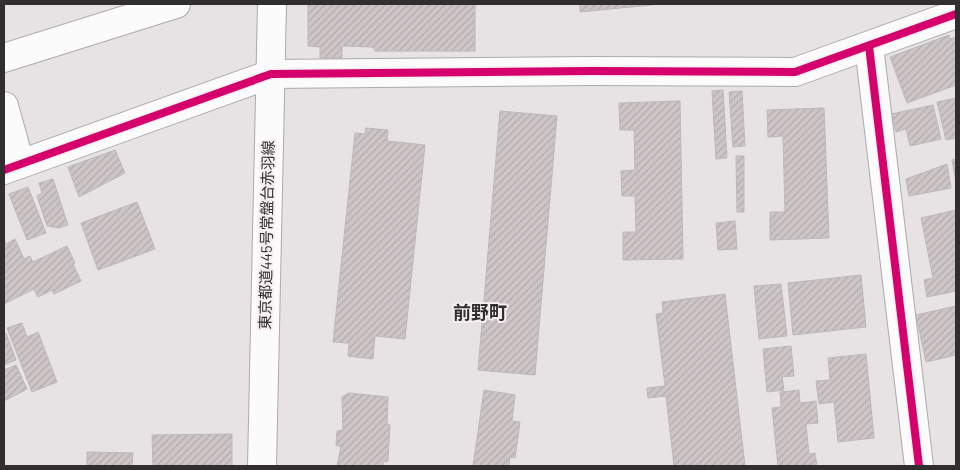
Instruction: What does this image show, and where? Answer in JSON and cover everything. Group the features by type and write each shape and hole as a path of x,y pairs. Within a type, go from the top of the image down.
{"street":[{"path":"4,58 176,4"},
{"name":"東京都道445号常盤台赤羽線","path":"262,466 272,4"},
{"path":"4,106 12,167 270,74 592,71 796,72 956,14"},
{"path":"868,46 919,466"}],"building":[{"path":"308,4 475,4 475,51 375,51 373,47 342,46 342,58 320,58 320,47 308,46"},
{"path":"580,4 661,4 580,12"},
{"path":"949,35 950,39 956,37 956,85 907,103 890,57"},
{"path":"723,90 727,158 716,159 712,91"},
{"path":"742,91 745,146 733,147 729,92"},
{"path":"956,98 956,138 946,140 937,102"},
{"path":"680,101 683,259 623,260 623,232 636,232 635,196 622,196 621,171 635,170 634,130 620,130 619,103"},
{"path":"933,105 941,139 910,146 906,129 896,132 891,114"},
{"path":"824,108 829,238 770,240 770,212 785,212 783,136 768,137 767,110"},
{"path":"500,111 557,116 535,375 478,370"},
{"path":"366,128 388,130 387,141 425,145 405,339 375,336 373,359 348,356 349,343 333,342 355,133 365,134"},
{"path":"115,150 125,173 79,197 68,167"},
{"path":"736,156 744,156 744,212 737,212"},
{"path":"956,159 956,182 952,160"},
{"path":"947,164 951,188 909,196 906,179"},
{"path":"53,179 68,225 59,228 47,226 37,196 42,193 39,183"},
{"path":"28,187 46,233 27,240 9,194"},
{"path":"137,202 155,249 98,270 81,223"},
{"path":"956,210 956,291 927,297 924,280 933,278 921,218"},
{"path":"735,221 737,249 718,250 716,223"},
{"path":"4,239 6,244 15,239 24,259 30,256 33,262 67,246 81,281 54,294 52,290 38,297 34,289 4,304"},
{"path":"861,275 866,327 793,335 788,283"},
{"path":"781,284 787,336 759,339 754,286"},
{"path":"725,294 745,466 674,466 666,396 648,398 647,388 665,386 656,314 663,313 662,302"},
{"path":"956,306 956,355 926,362 916,315"},
{"path":"22,323 27,337 38,332 57,382 32,392 7,328"},
{"path":"6,333 16,360 4,365 4,334"},
{"path":"791,346 794,376 782,377 784,390 767,392 763,349"},
{"path":"866,354 874,438 838,442 834,402 819,404 816,381 830,380 828,358"},
{"path":"16,365 27,389 4,401 4,370"},
{"path":"484,390 515,395 512,421 520,422 515,458 510,457 509,466 473,466"},
{"path":"799,390 800,403 816,401 818,423 806,424 809,454 815,453 817,466 778,466 772,408 781,407 780,392"},
{"path":"349,393 388,397 387,424 390,425 388,461 383,462 383,466 337,466 341,447 336,445 337,431 343,430 342,397"},
{"path":"232,434 232,466 153,466 152,435"},
{"path":"87,452 133,453 132,466 87,466"}],"cycle path":[{"path":"4,170 271,74 592,71 795,72 956,14"},
{"path":"869,46 919,466"}],"district":[{"name":"前野町","path":"480,313"}]}
